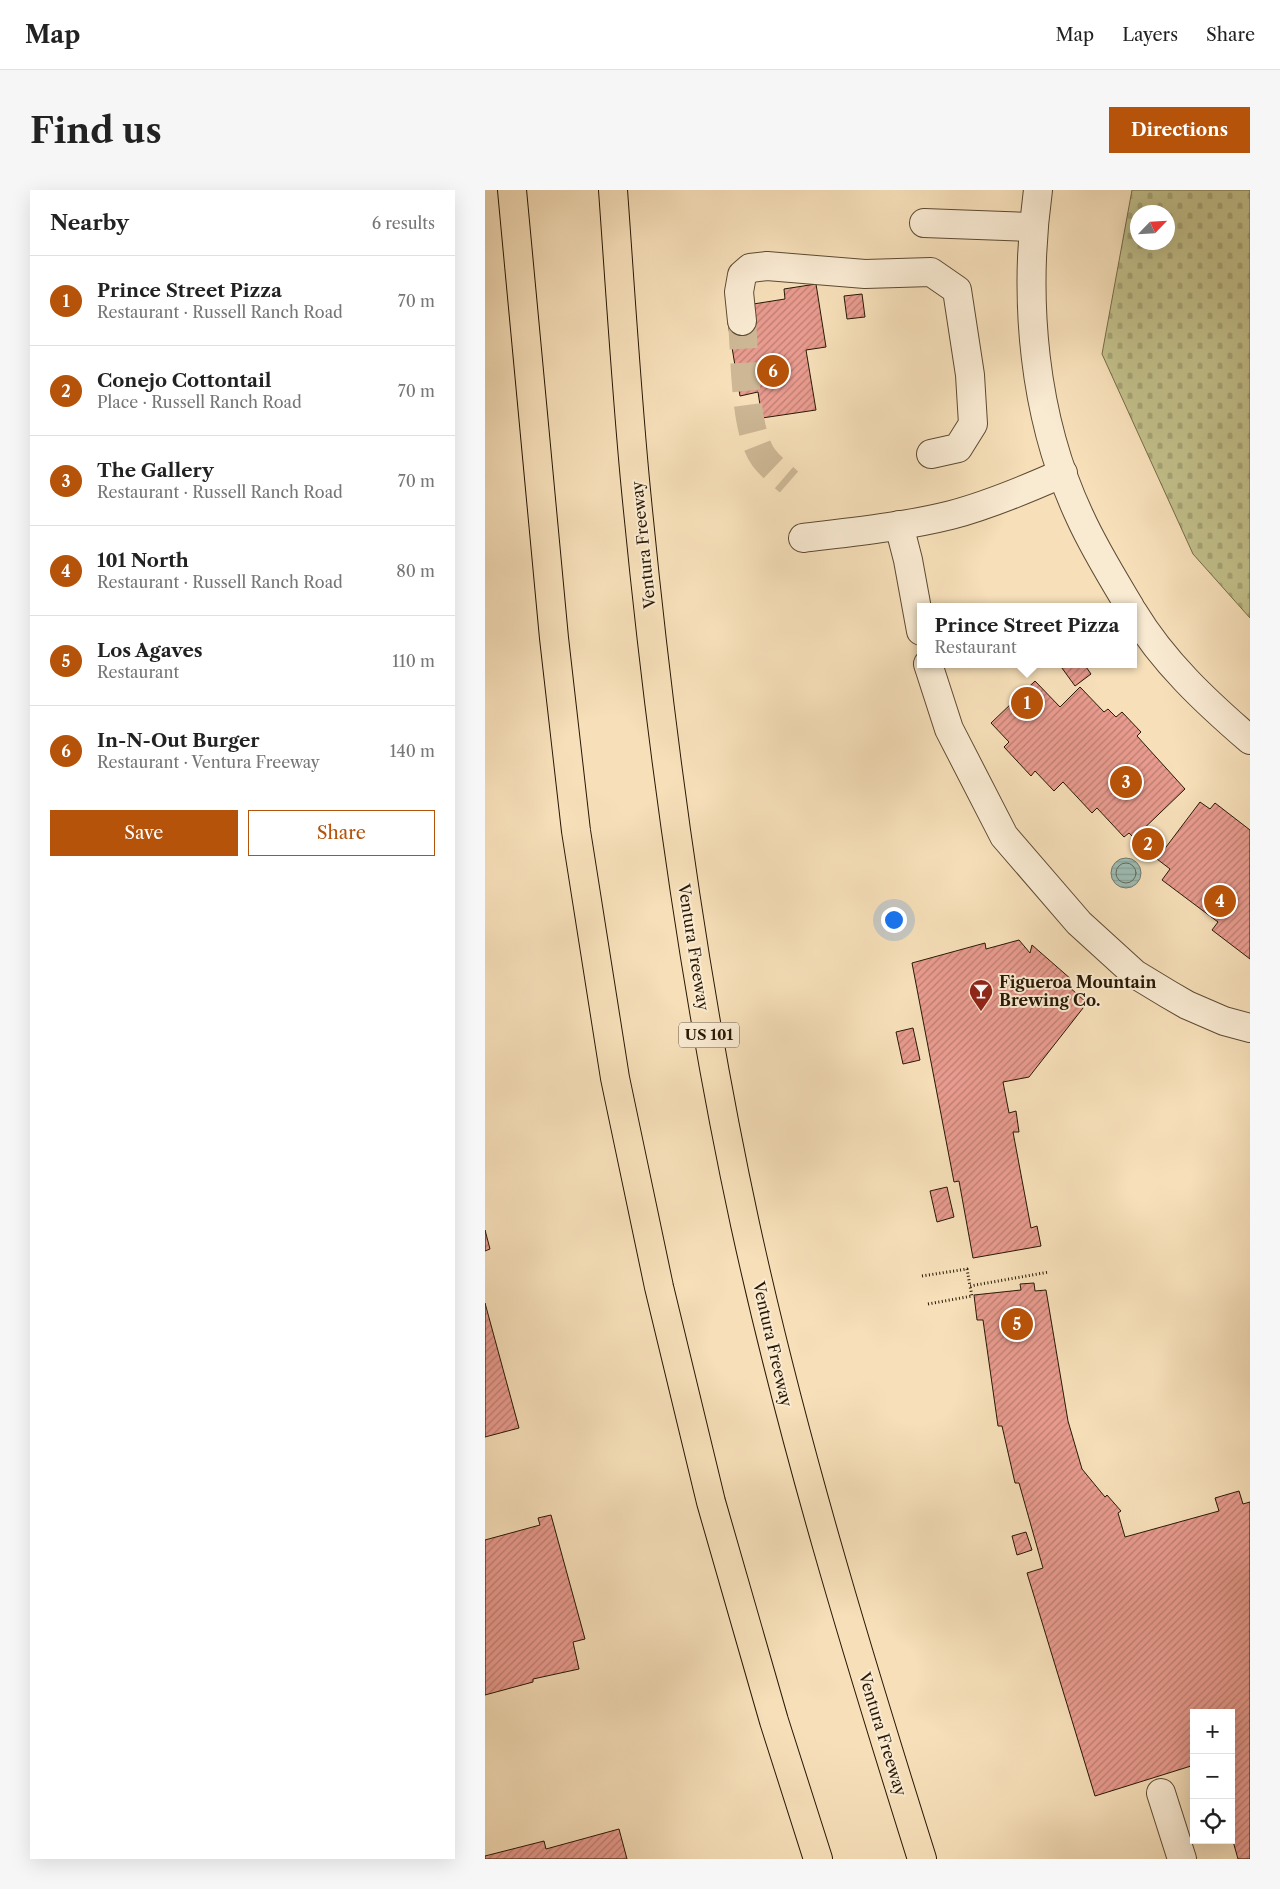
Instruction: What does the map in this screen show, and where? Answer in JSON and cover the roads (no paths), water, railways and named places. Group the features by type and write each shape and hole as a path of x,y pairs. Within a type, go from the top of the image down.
{"highway":[{"path":"512,190 553,628 573,812 615,1078 659,1287 711,1502 774,1721 818,1859"},
{"name":"Ventura Freeway","path":"613,190 635,480 669,781 707,1025 745,1223 793,1428 869,1691 922,1859"}],"street":[{"path":"1037,190 1032,227 1031,278 1035,345 1043,404 1063,473 1079,516 1095,548 1128,603"},
{"path":"924,223 1032,227"},
{"path":"742,321 739,292 742,275 751,268 767,266 865,274 931,272 957,290 970,375 973,424 958,448 931,454"},
{"path":"803,538 899,525 951,515 1023,491 1063,473"},
{"path":"899,525 917,609"},
{"path":"1137,618 1194,690 1250,740"},
{"path":"929,668 949,729 1004,836 1079,923 1135,974 1187,1005 1224,1021 1250,1028"},
{"path":"1161,1793 1182,1859"}],"water":[{"path":"1126,858 1137,862 1141,873 1137,884 1126,888 1115,884 1111,873 1115,862"}],"tunnel":[{"path":"742,321 749,412 757,446 764,458 789,482"}],"place":[{"name":"In-N-Out Burger","path":"773,371"},
{"name":"Prince Street Pizza","path":"1027,703"},
{"name":"The Gallery","path":"1126,782"},
{"name":"Conejo Cottontail","path":"1148,844"},
{"name":"101 North","path":"1220,901"},
{"name":"Figueroa Mountain Brewing Co.","path":"981,1012"},
{"name":"Los Agaves","path":"1017,1324"}]}
